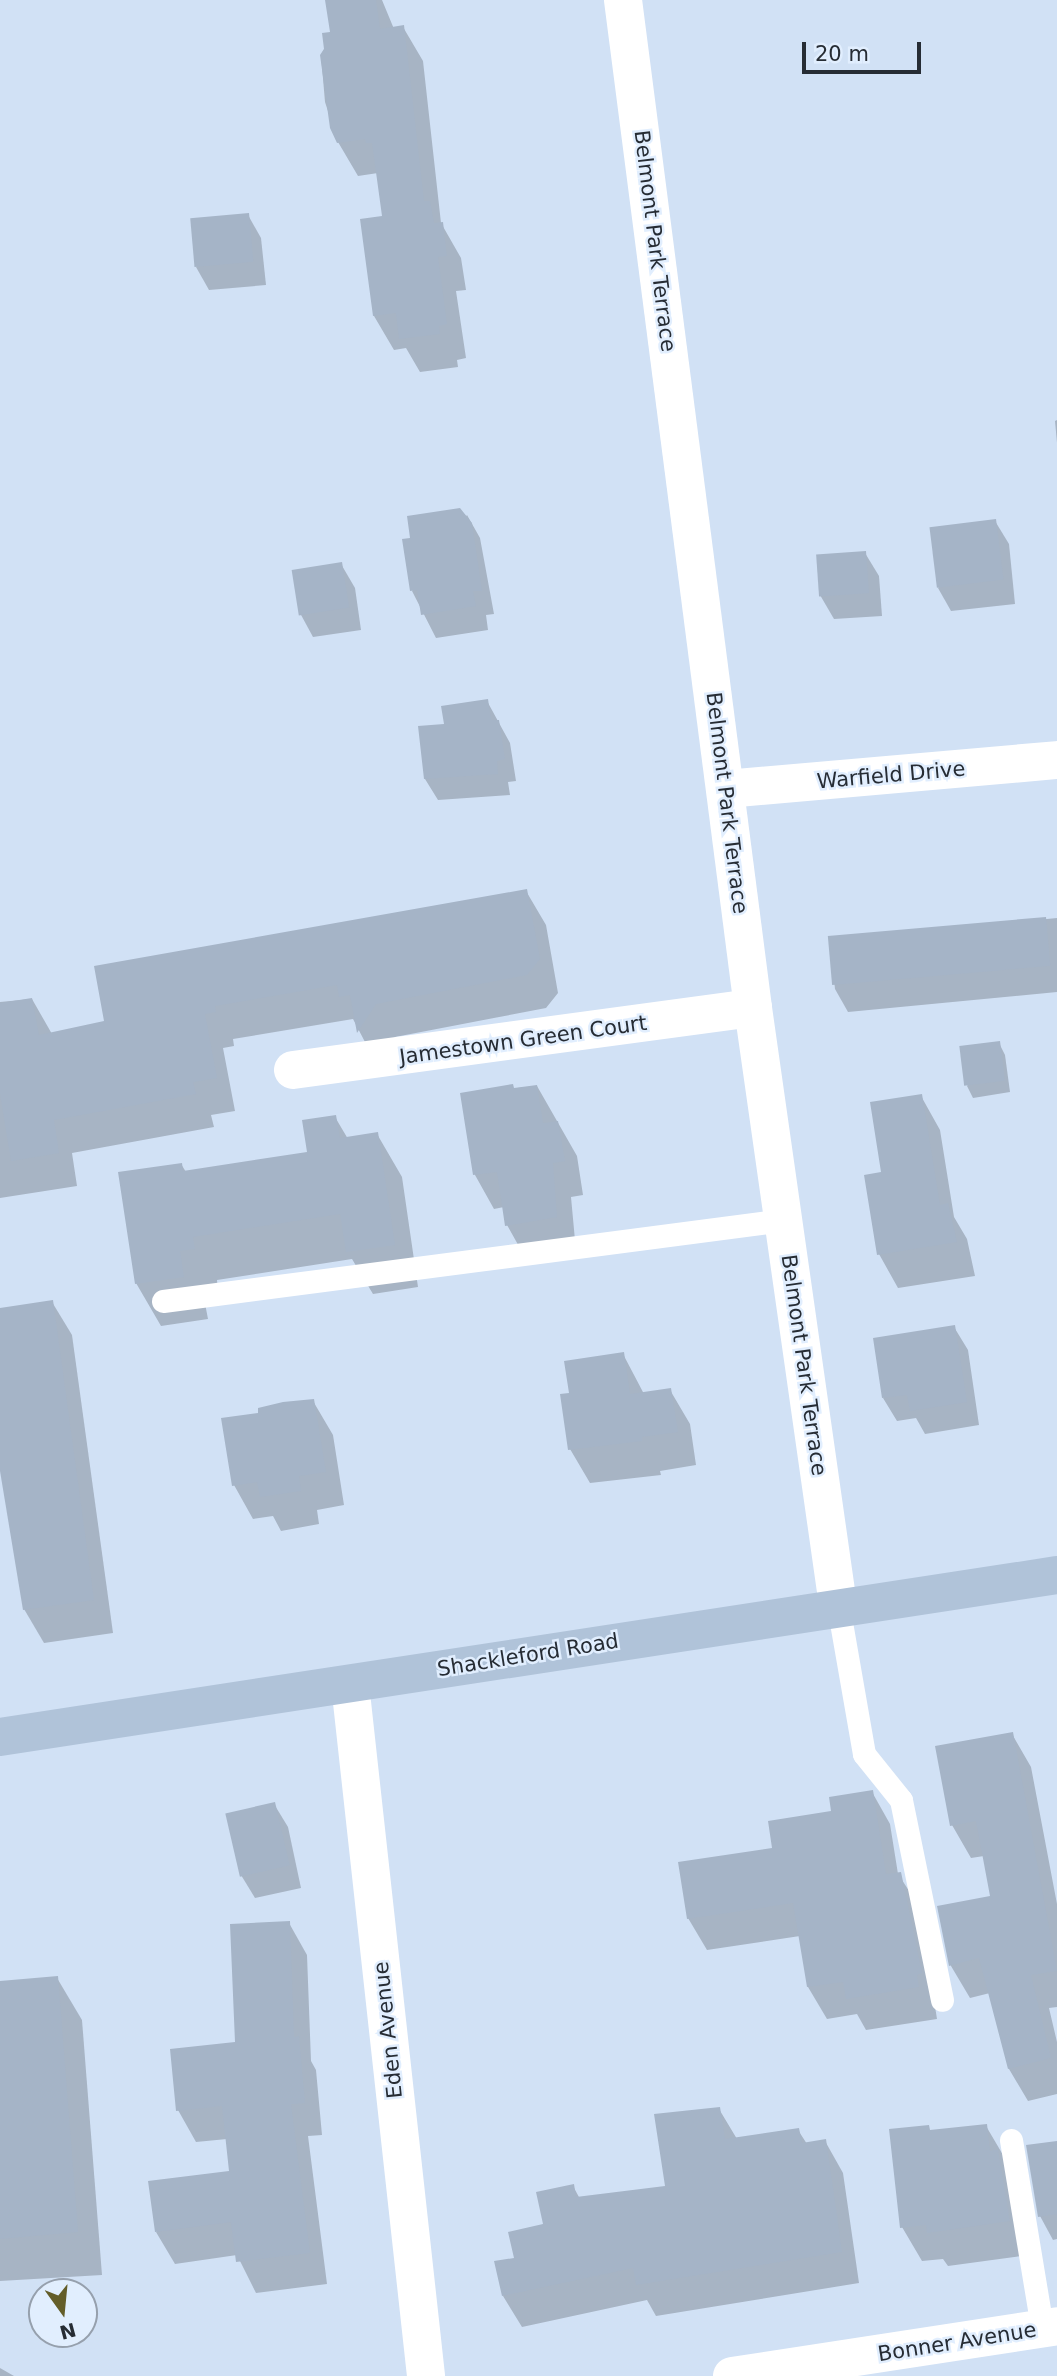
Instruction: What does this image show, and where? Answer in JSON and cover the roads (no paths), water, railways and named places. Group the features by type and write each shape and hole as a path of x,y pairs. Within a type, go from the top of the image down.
{"street":[{"name":"Belmont Park Terrace","path":"624,0 753,1008 838,1605"},
{"name":"Warfield Drive","path":"726,789 1057,761"},
{"name":"Jamestown Green Court","path":"293,1070 753,1008"},
{"name":"Shackleford Road","path":"0,1737 350,1684 838,1605 1057,1575"},
{"name":"Eden Avenue","path":"350,1684 426,2376"},
{"name":"Bonner Avenue","path":"732,2376 1049,2327"}],"lane":[{"path":"163,1301 784,1220"},
{"path":"838,1605 864,1755 901,1800 942,2000"},
{"path":"1011,2140 1049,2327"}]}
